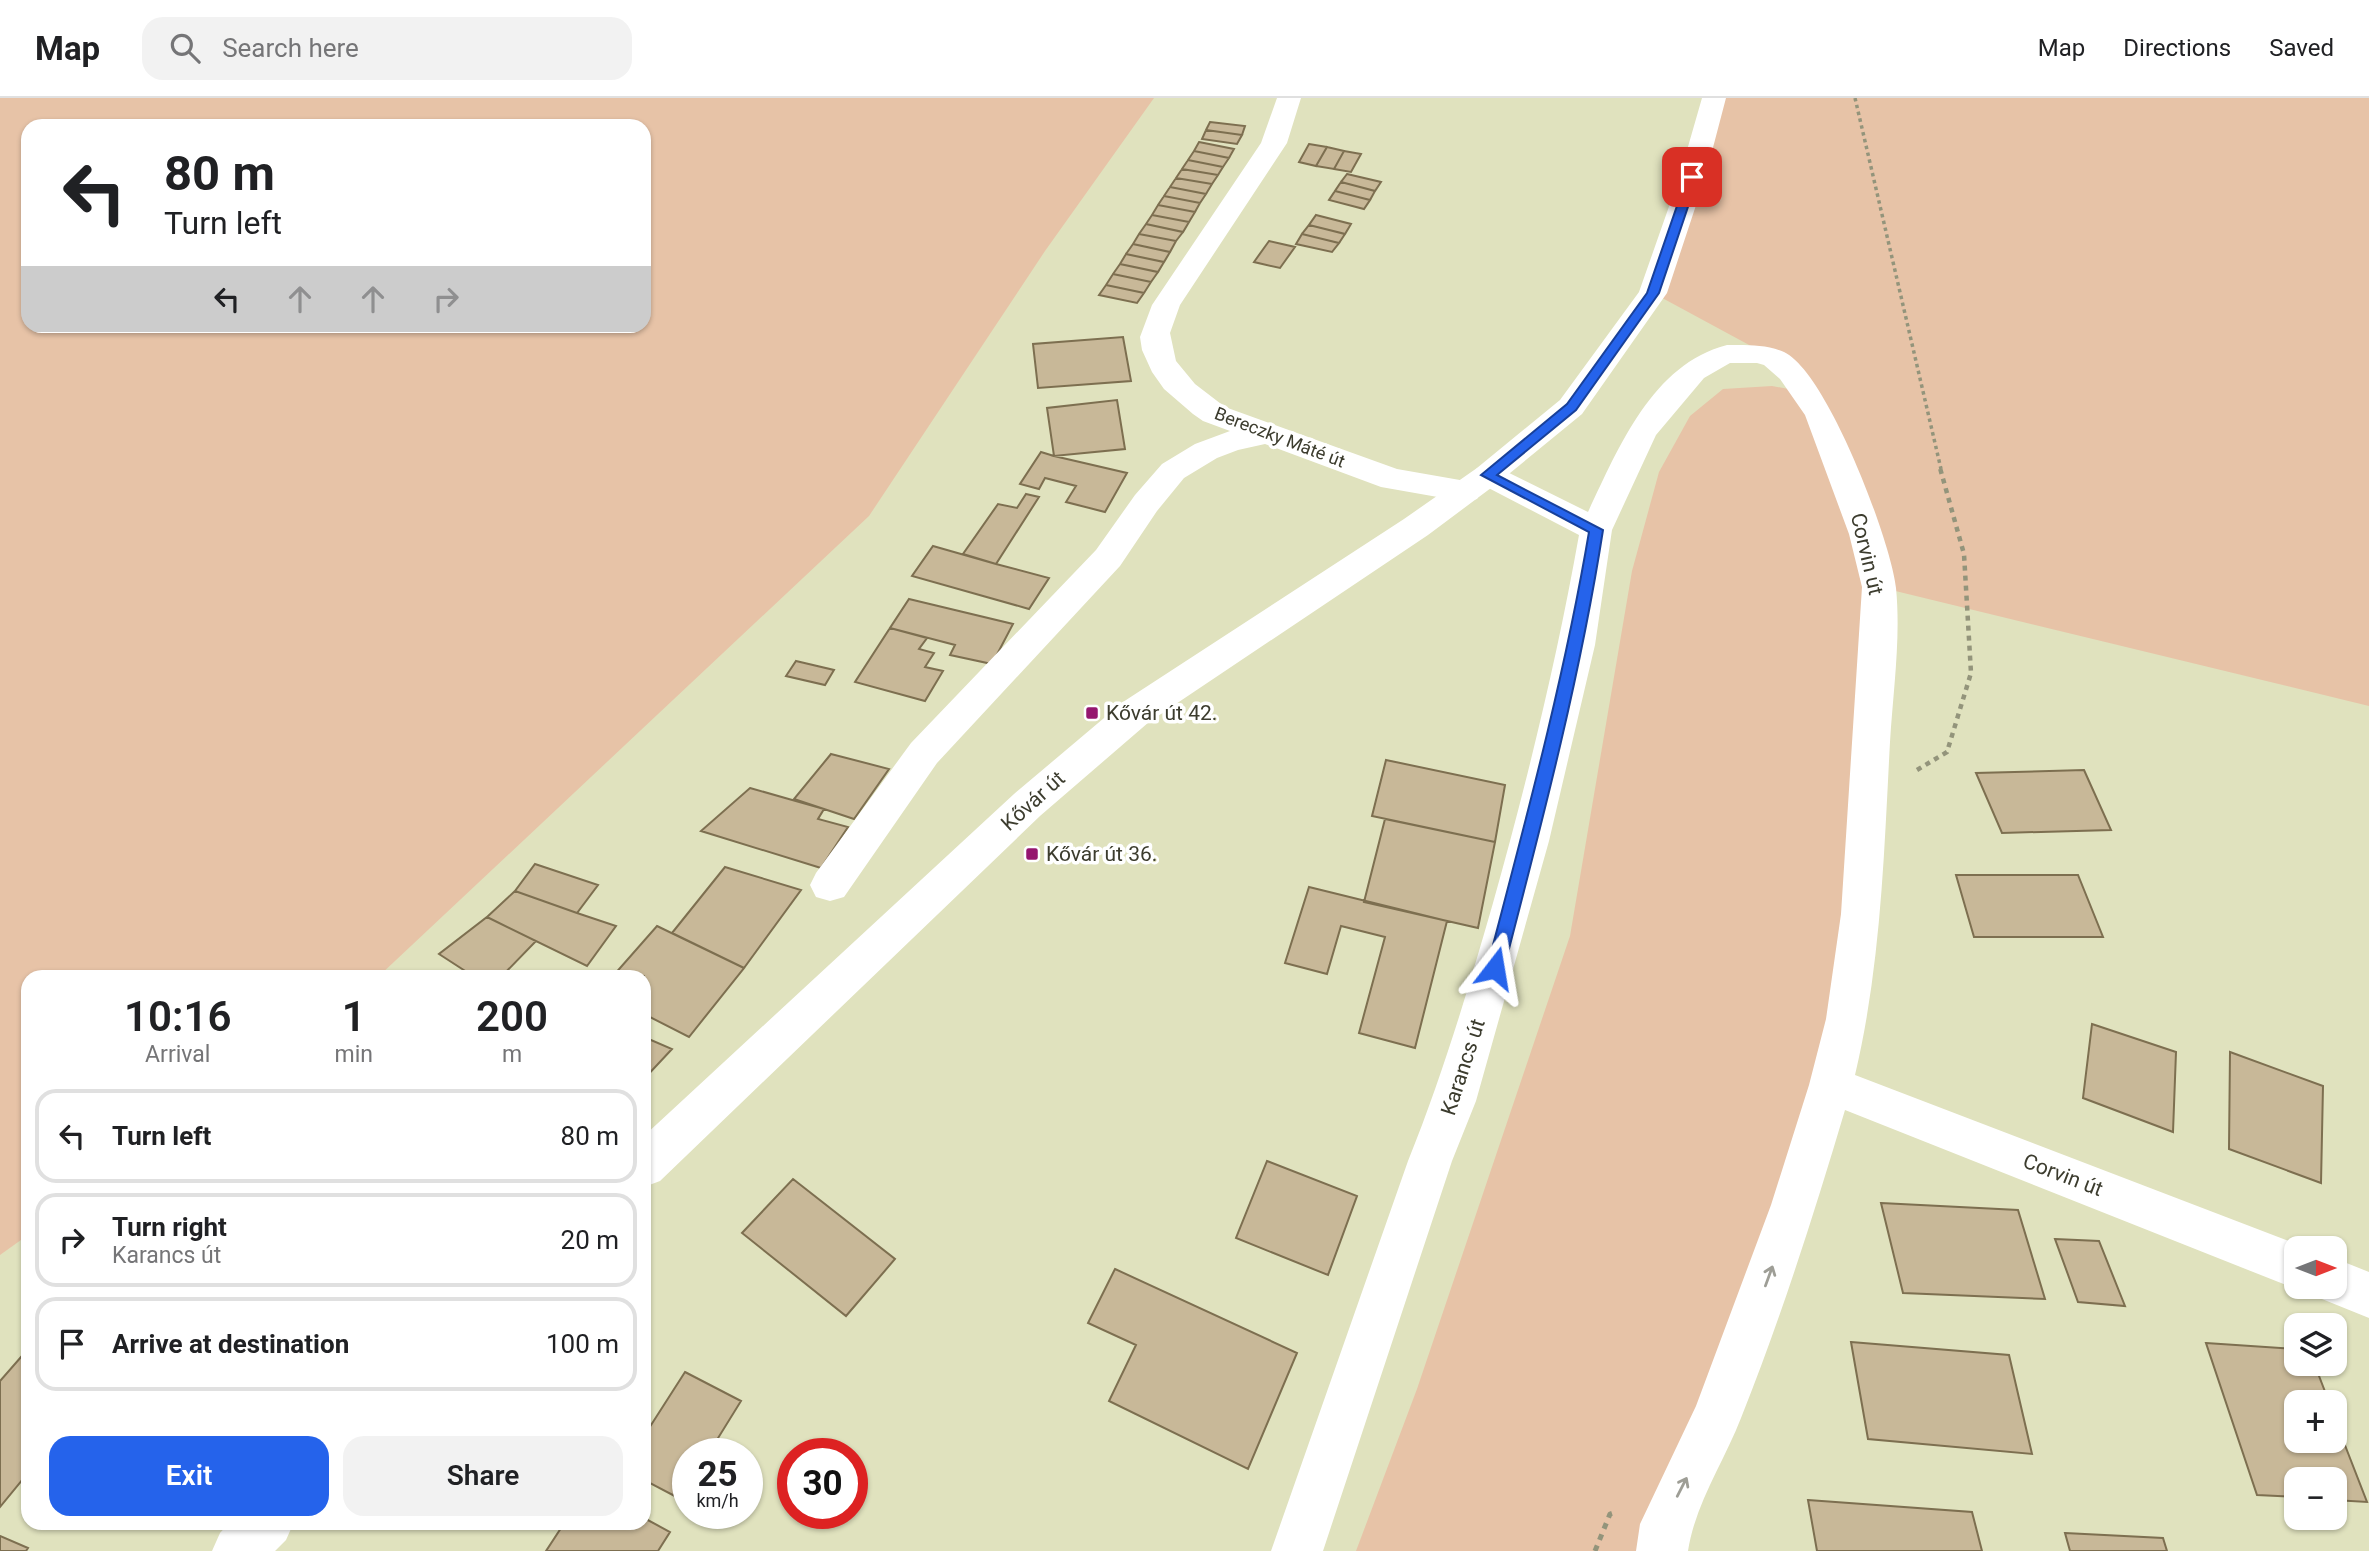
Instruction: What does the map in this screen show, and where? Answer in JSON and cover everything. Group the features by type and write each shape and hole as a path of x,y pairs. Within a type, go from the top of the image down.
{"street":[{"name":"Bereczky Máté út","path":"1289,98 1274,143 1166,305 1154,335 1159,359 1191,398 1214,414 1265,434 1392,479 1477,483 1596,530"},
{"path":"1477,483 1571,407 1653,293 1692,177 1714,98"},
{"name":"Corvin út","path":"1596,530 1642,431 1693,371 1712,359 1742,352 1775,359 1791,372 1819,415 1866,534 1879,587 1868,800 1855,970 1847,1019 1831,1085 1769,1275 1717,1417 1672,1508 1666,1524 1662,1551"},
{"path":"830,885 924,753 1108,558 1146,503 1173,471 1230,441 1265,434"},
{"name":"Kővár út","path":"651,1159 1027,805 1136,712 1477,483"},
{"name":"Karancs út","path":"1297,1551 1430,1161 1454,1101 1495,968 1556,734 1587,594 1596,530"},
{"name":"Corvin út","path":"1831,1085 2284,1261"},
{"path":"2347,1286 2369,1295"},
{"path":"238,1551 260,1530"}],"path":[{"path":"1854,98 1933,442 1964,554 1971,673 1947,752 1868,800"}],"shaded area":[{"path":"0,98 1154,98 1045,251 869,516 385,970 21,970 21,1240 0,1255"},
{"path":"1714,98 2369,98 2369,706 1879,587 1855,970 1655,1551 1356,1551 1417,1389 1570,936 1632,571 1659,472 1690,416 1723,389 1772,386 1805,392 1775,359 1653,293"}],"building":[{"path":"1210,122 1245,126 1242,135 1206,130"},
{"path":"1206,130 1242,135 1237,144 1202,139"},
{"path":"1199,142 1234,149 1229,158 1194,151"},
{"path":"1309,144 1327,147 1316,166 1299,162"},
{"path":"1327,147 1344,151 1334,169 1316,166"},
{"path":"1194,151 1229,158 1223,167 1188,160"},
{"path":"1344,151 1361,154 1351,172 1334,169"},
{"path":"1188,160 1223,167 1218,175 1182,169"},
{"path":"1182,169 1218,175 1212,184 1176,178"},
{"path":"1347,174 1381,182 1375,191 1341,182"},
{"path":"1176,178 1212,184 1206,194 1170,187"},
{"path":"1341,182 1375,191 1370,200 1335,191"},
{"path":"1170,187 1206,194 1200,203 1164,196"},
{"path":"1335,191 1370,200 1364,209 1329,200"},
{"path":"1164,196 1200,203 1195,212 1158,205"},
{"path":"1158,205 1195,212 1189,222 1152,215"},
{"path":"1152,215 1189,222 1183,232 1146,224"},
{"path":"1316,215 1351,224 1345,234 1309,225"},
{"path":"1146,224 1183,232 1176,241 1139,234"},
{"path":"1309,225 1345,234 1339,243 1302,234"},
{"path":"1139,234 1176,241 1170,252 1133,244"},
{"path":"1302,234 1339,243 1332,252 1296,244"},
{"path":"1269,241 1295,247 1280,268 1254,262"},
{"path":"1133,244 1170,252 1164,262 1126,254"},
{"path":"1126,254 1164,262 1158,272 1120,264"},
{"path":"1120,264 1158,272 1151,282 1113,274"},
{"path":"1113,274 1151,282 1144,293 1106,285"},
{"path":"1106,285 1144,293 1137,303 1099,295"},
{"path":"1123,337 1131,381 1038,388 1033,344"},
{"path":"1117,400 1125,449 1054,456 1047,408"},
{"path":"1041,452 1127,473 1105,512 1066,502 1076,486 1045,478 1039,489 1020,484"},
{"path":"1026,494 1039,497 996,564 963,554 998,504 1017,508"},
{"path":"933,546 1049,578 1029,609 912,576"},
{"path":"909,599 1013,624 992,664 950,655 955,645 890,628"},
{"path":"890,628 927,638 919,649 934,653 925,667 943,671 925,701 855,682"},
{"path":"796,661 834,670 825,685 786,676"},
{"path":"831,754 889,769 854,819 794,799"},
{"path":"1386,760 1505,785 1495,842 1372,816"},
{"path":"2084,770 2111,830 2002,833 1976,773"},
{"path":"750,788 824,809 818,819 848,827 821,868 701,831"},
{"path":"1385,819 1495,842 1478,928 1364,902"},
{"path":"535,864 598,885 577,913 515,891"},
{"path":"725,867 801,890 744,968 672,933"},
{"path":"1956,875 2078,875 2103,937 1974,937"},
{"path":"1309,887 1447,921 1415,1048 1359,1033 1385,937 1341,926 1327,974 1285,963"},
{"path":"515,891 616,926 587,966 487,917"},
{"path":"487,917 536,941 508,970 464,970 439,954"},
{"path":"657,926 744,968 689,1037 651,1018 651,970 618,970"},
{"path":"2092,1024 2176,1052 2173,1132 2083,1098"},
{"path":"651,1040 672,1049 651,1072"},
{"path":"2230,1052 2323,1086 2321,1183 2229,1149"},
{"path":"1267,1161 1357,1196 1328,1275 1236,1238"},
{"path":"793,1179 895,1259 846,1316 742,1233"},
{"path":"1881,1203 2018,1210 2045,1299 1903,1293"},
{"path":"2055,1239 2099,1241 2125,1306 2078,1302"},
{"path":"1115,1269 1297,1353 1248,1469 1109,1401 1136,1345 1088,1323"},
{"path":"1851,1342 2009,1355 2032,1454 1868,1439"},
{"path":"2206,1343 2284,1348 2284,1376 2319,1376 2324,1390 2284,1390 2284,1453 2347,1453 2347,1450 2367,1502 2347,1501 2347,1467 2284,1467 2284,1496 2257,1495"},
{"path":"21,1357 21,1482 0,1507 0,1381"},
{"path":"685,1372 741,1401 718,1438 672,1438 672,1495 651,1484 651,1425"},
{"path":"1808,1500 1972,1512 1982,1551 1817,1551"},
{"path":"651,1522 670,1532 658,1551 546,1551 560,1530 651,1530"},
{"path":"2065,1533 2163,1538 2167,1551 2070,1551"},
{"path":"0,1536 28,1548 26,1551 0,1551"}],"place":[{"name":"Kővár út 42.","path":"1092,713"},
{"name":"Kővár út 36.","path":"1032,854"}],"route":[{"path":"1495,968 1553,747 1581,624 1596,530 1488,475 1571,407 1653,293 1692,177"}]}
